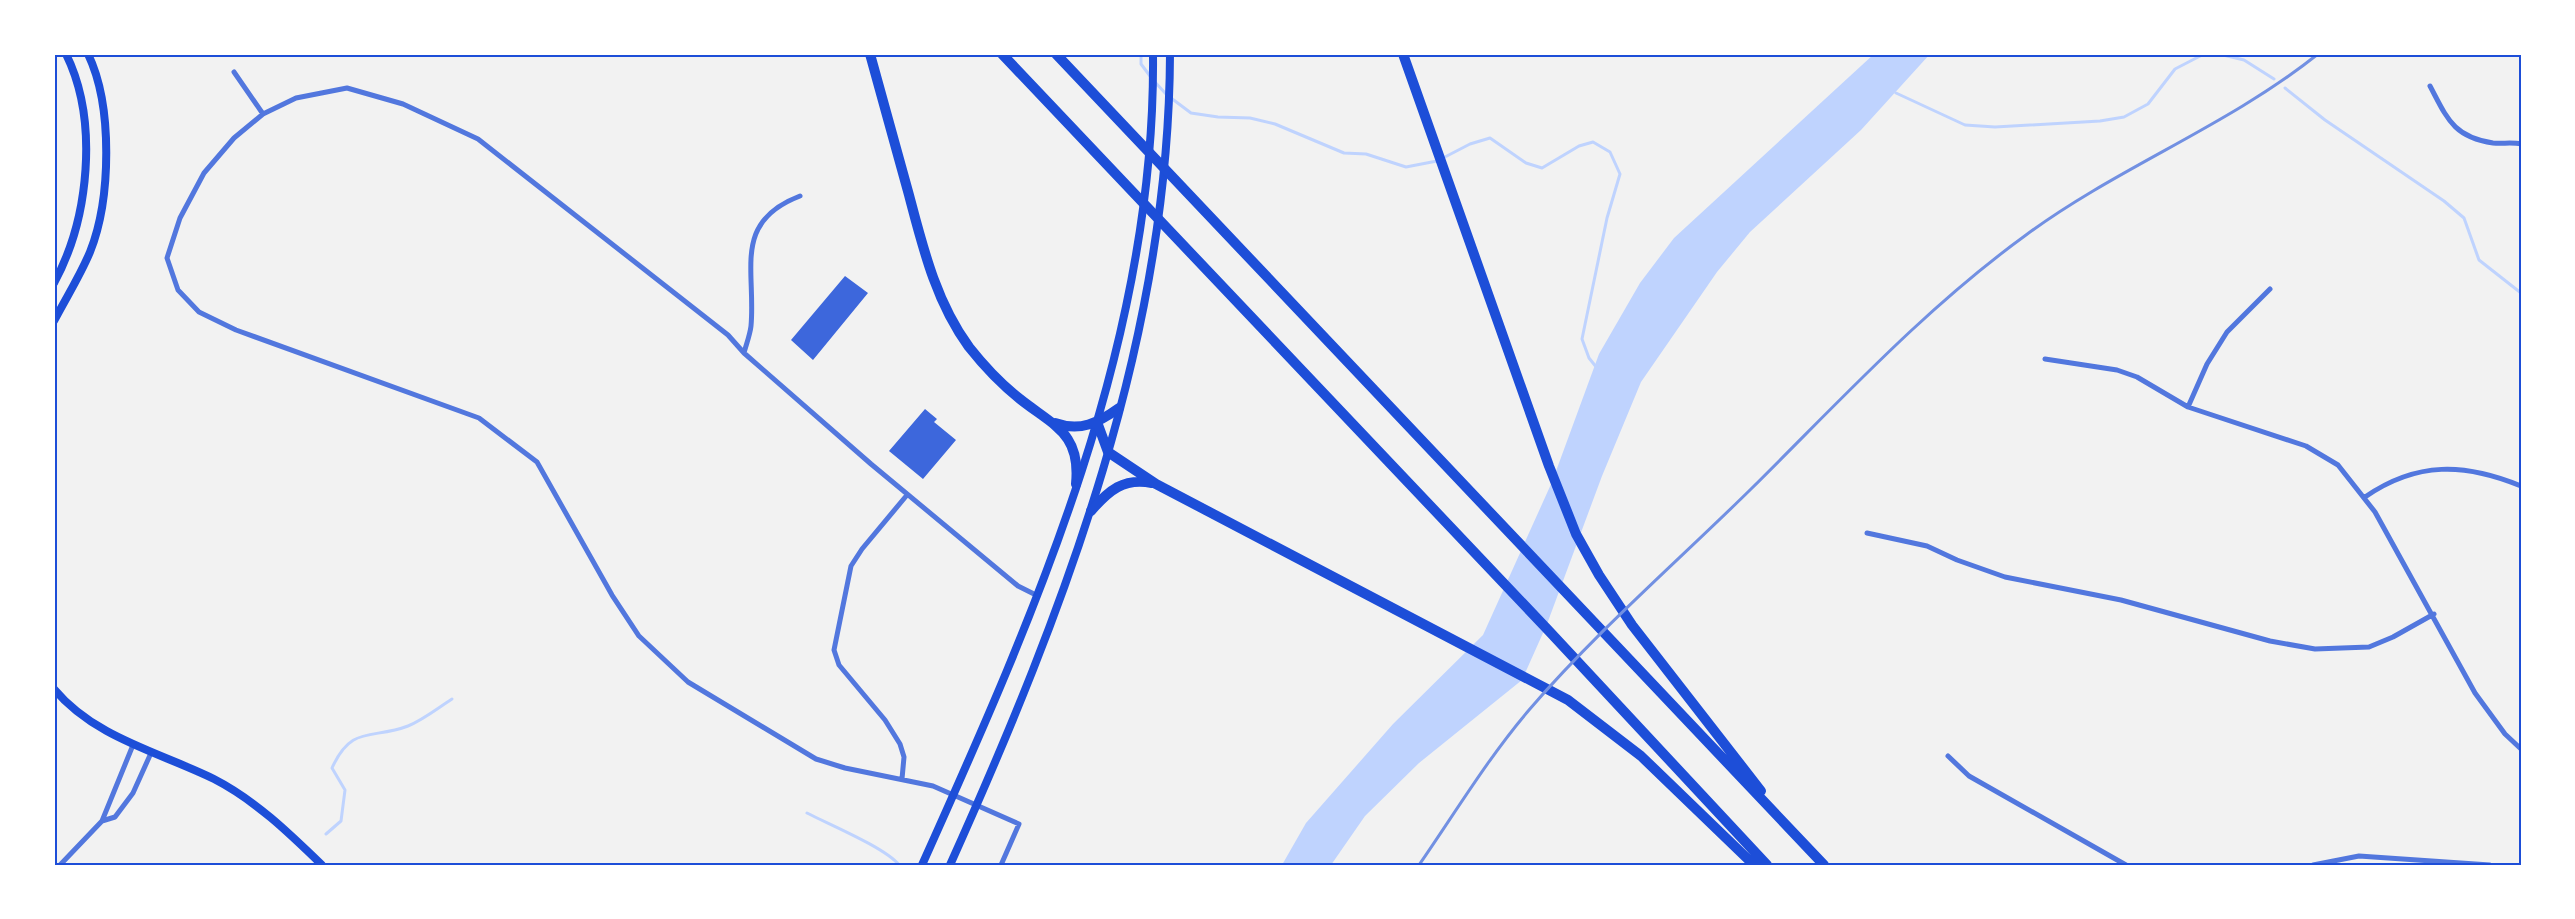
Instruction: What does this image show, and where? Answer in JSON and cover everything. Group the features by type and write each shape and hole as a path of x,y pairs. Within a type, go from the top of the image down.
{"highway":[{"path":"870,54 927,263 944,306 968,345 986,367 1019,398 1055,423 1074,448 1077,465 1076,483"},
{"path":"1002,54 1767,865"},
{"path":"1056,54 1556,579 1627,659 1824,865"},
{"path":"1403,54 1576,534 1612,596 1796,836"},
{"path":"1055,423 1078,428 1096,422 1119,408"},
{"path":"1096,422 1108,452 1156,484 1548,688 1590,715 1641,756 1754,865"},
{"path":"1091,511 1118,486 1135,482 1156,484"}],"main road":[{"path":"54,283 62,269 80,213 87,167 84,118 66,54"},
{"path":"54,321 90,251 102,206 107,162 104,119 95,68 88,54"},
{"path":"922,865 1001,690 1038,596 1096,422 1133,276 1146,198 1151,143 1153,54"},
{"path":"950,865 1037,663 1091,511 1108,452 1150,277 1162,200 1170,91 1170,54"},
{"path":"54,690 63,701"},
{"path":"54,695 97,725 133,745 215,780 241,795 322,865"}],"street":[{"path":"234,72 263,114"},
{"path":"2430,86 2450,124 2472,139 2521,144"},
{"path":"1001,865 1019,824 933,786 816,759 688,682 639,636 612,595 537,462 479,418 236,330 199,312 178,290 167,258 180,218 204,173 234,138 263,114 296,98 347,88 403,104 478,139 728,335 744,353 907,495 1018,586 1038,596"},
{"path":"744,353 751,327 753,244 763,219 779,204 800,196"},
{"path":"2188,407 2207,364 2227,332 2270,290"},
{"path":"2044,359 2117,370 2137,377 2188,407 2306,446 2338,465 2365,497 2434,614 2475,693 2505,734 2521,749"},
{"path":"2365,497 2398,478 2425,470 2466,469 2486,473 2521,486"},
{"path":"902,779 903,752 888,724 839,665 834,650 849,573 855,559 907,495"},
{"path":"1867,533 1928,546 1956,560 2005,577 2121,600 2270,641 2315,649 2369,647 2393,637 2434,614"},
{"path":"60,865 102,821 133,745"},
{"path":"102,821 115,817 133,793 152,753"},
{"path":"1948,756 1969,776 2126,865"},
{"path":"2313,865 2345,857 2367,856 2490,865"}],"water":[{"path":"1874,54 1930,54 1861,130 1750,232 1717,272 1641,382 1602,476 1547,624 1522,680 1419,763 1365,816 1331,865 1282,865 1306,823 1393,724 1483,635 1552,482 1599,354 1640,283 1674,238"}],"building":[{"path":"845,276 868,293 813,360 791,340"},
{"path":"925,409 937,419 934,422 956,440 923,479 889,451"}],"waterway":[{"path":"1141,54 1141,64 1150,76"},
{"path":"1896,93 1965,125 1995,127 2100,121 2124,117 2148,104 2175,69 2204,54"},
{"path":"2219,54 2244,60 2274,79"},
{"path":"1154,81 1166,94"},
{"path":"2285,88 2325,120 2444,201 2464,218 2479,260 2521,293"},
{"path":"1171,98 1191,113 1250,118 1275,124 1344,153 1366,154 1406,167 1437,161"},
{"path":"1443,158 1470,144 1490,138 1526,163 1542,168 1579,146 1593,142 1610,152 1620,174 1607,218 1582,339 1589,358 1597,368"},
{"path":"326,834 341,821 345,790 332,768 347,745 364,736 408,726 452,699"},
{"path":"807,813 870,844 899,865"}],"railway":[{"path":"1419,865 1500,747 1555,681 1609,625 1918,325 1989,264 2061,211 2247,103 2318,54"}]}
